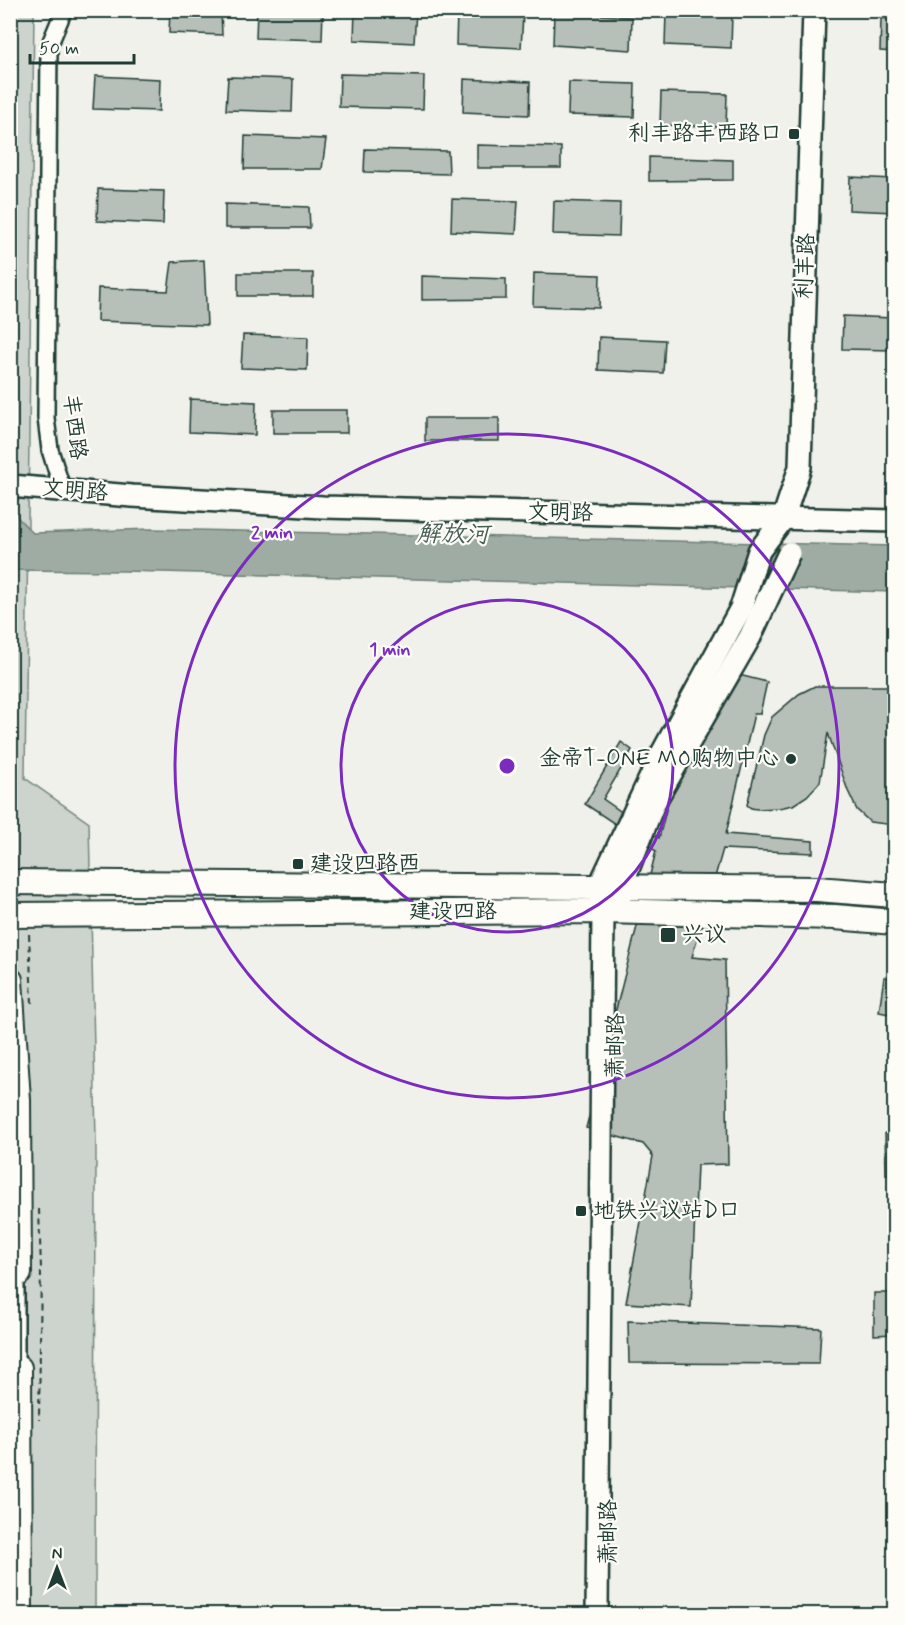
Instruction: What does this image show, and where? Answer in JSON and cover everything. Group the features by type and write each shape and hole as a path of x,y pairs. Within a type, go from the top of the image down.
{"highway":[{"path":"10,1252 10,1390"}],"main road":[{"name":"建设四路","path":"10,882 818,889 894,895"},
{"name":"建设四路","path":"10,915 610,911 835,917 894,922"},
{"path":"10,980 18,1100 20,1614"}],"street":[{"name":"丰西路","path":"63,491 50,450 46,406 49,46 64,10"},
{"name":"利丰路","path":"783,519 800,467 814,10"},
{"name":"文明路","path":"10,486 323,507 894,521"},
{"path":"610,911 610,887 660,757 741,608 759,551 783,519"},
{"path":"610,887 654,803 750,637 789,553 783,519"},
{"name":"萧邮路","path":"597,1614 600,1214 610,911"},
{"name":"萧邮路","path":"609,1614 610,911"}],"shaded area":[{"path":"34,10 25,778 89,823 96,1139 95,1614 11,1614 10,11"},
{"path":"10,11 13,11 11,217"},
{"path":"10,498 18,518 33,533 151,529 894,546 894,592 11,570"}],"building":[{"path":"170,10 221,10 222,35 169,33"},
{"path":"257,10 323,10 322,40 256,38"},
{"path":"355,10 416,10 414,43 354,40"},
{"path":"457,12 523,15 521,48 456,45"},
{"path":"554,12 632,17 631,50 553,45"},
{"path":"666,12 732,15 731,48 665,45"},
{"path":"881,18 894,19 894,52 880,51"},
{"path":"340,74 424,76 423,109 339,107"},
{"path":"95,76 160,79 159,111 93,109"},
{"path":"228,77 293,79 292,112 226,110"},
{"path":"464,79 530,82 529,115 463,112"},
{"path":"569,82 635,84 634,117 568,115"},
{"path":"661,92 727,94 726,127 660,125"},
{"path":"245,136 326,139 322,169 244,169"},
{"path":"477,145 561,147 561,168 477,168"},
{"path":"365,149 448,151 449,174 364,172"},
{"path":"649,157 733,160 733,180 649,181"},
{"path":"850,177 894,179 894,212 849,210"},
{"path":"98,189 164,191 163,224 97,221"},
{"path":"452,199 518,201 516,234 451,231"},
{"path":"554,201 620,203 619,236 553,234"},
{"path":"225,204 309,207 310,228 225,228"},
{"path":"204,260 207,325 97,321 98,288 168,291 172,262"},
{"path":"238,273 313,273 313,296 238,296"},
{"path":"534,273 600,275 599,308 533,306"},
{"path":"422,276 506,279 506,299 422,300"},
{"path":"843,316 894,318 894,350 842,349"},
{"path":"243,335 308,337 307,370 241,368"},
{"path":"599,337 665,340 663,373 598,370"},
{"path":"190,399 256,402 255,435 189,432"},
{"path":"273,410 347,410 347,433 273,433"},
{"path":"425,418 499,418 499,441 425,441"},
{"name":"兴议","path":"699,665 767,682 760,714 754,714 726,834 813,841 813,853 723,849 692,957 725,960 728,1164 697,1165 691,1307 626,1303 653,1156 643,1144 586,1128 656,851 585,804 621,742 632,750 603,799 659,838 693,703"},
{"name":"金帝T-ONE MO购物中心","path":"815,686 894,686 894,825 870,822 857,810 828,733 820,782 807,796 793,805 779,808 757,809 747,805 764,735 772,717 799,694"},
{"path":"884,977 894,978 894,1015 879,1012"},
{"path":"885,1133 894,1133 894,1174 886,1175"},
{"path":"874,1293 894,1293 894,1334 874,1335"},
{"path":"628,1321 821,1328 819,1364 629,1363"}],"place":[{"name":"利丰路丰西路口","path":"794,134"},
{"name":"金帝T-ONE MO购物中心","path":"791,759"},
{"name":"建设四路西","path":"298,864"},
{"name":"兴议","path":"668,935"},
{"name":"地铁兴议站D口","path":"581,1211"}],"water label":[{"name":"解放河","path":"453,535"}]}
